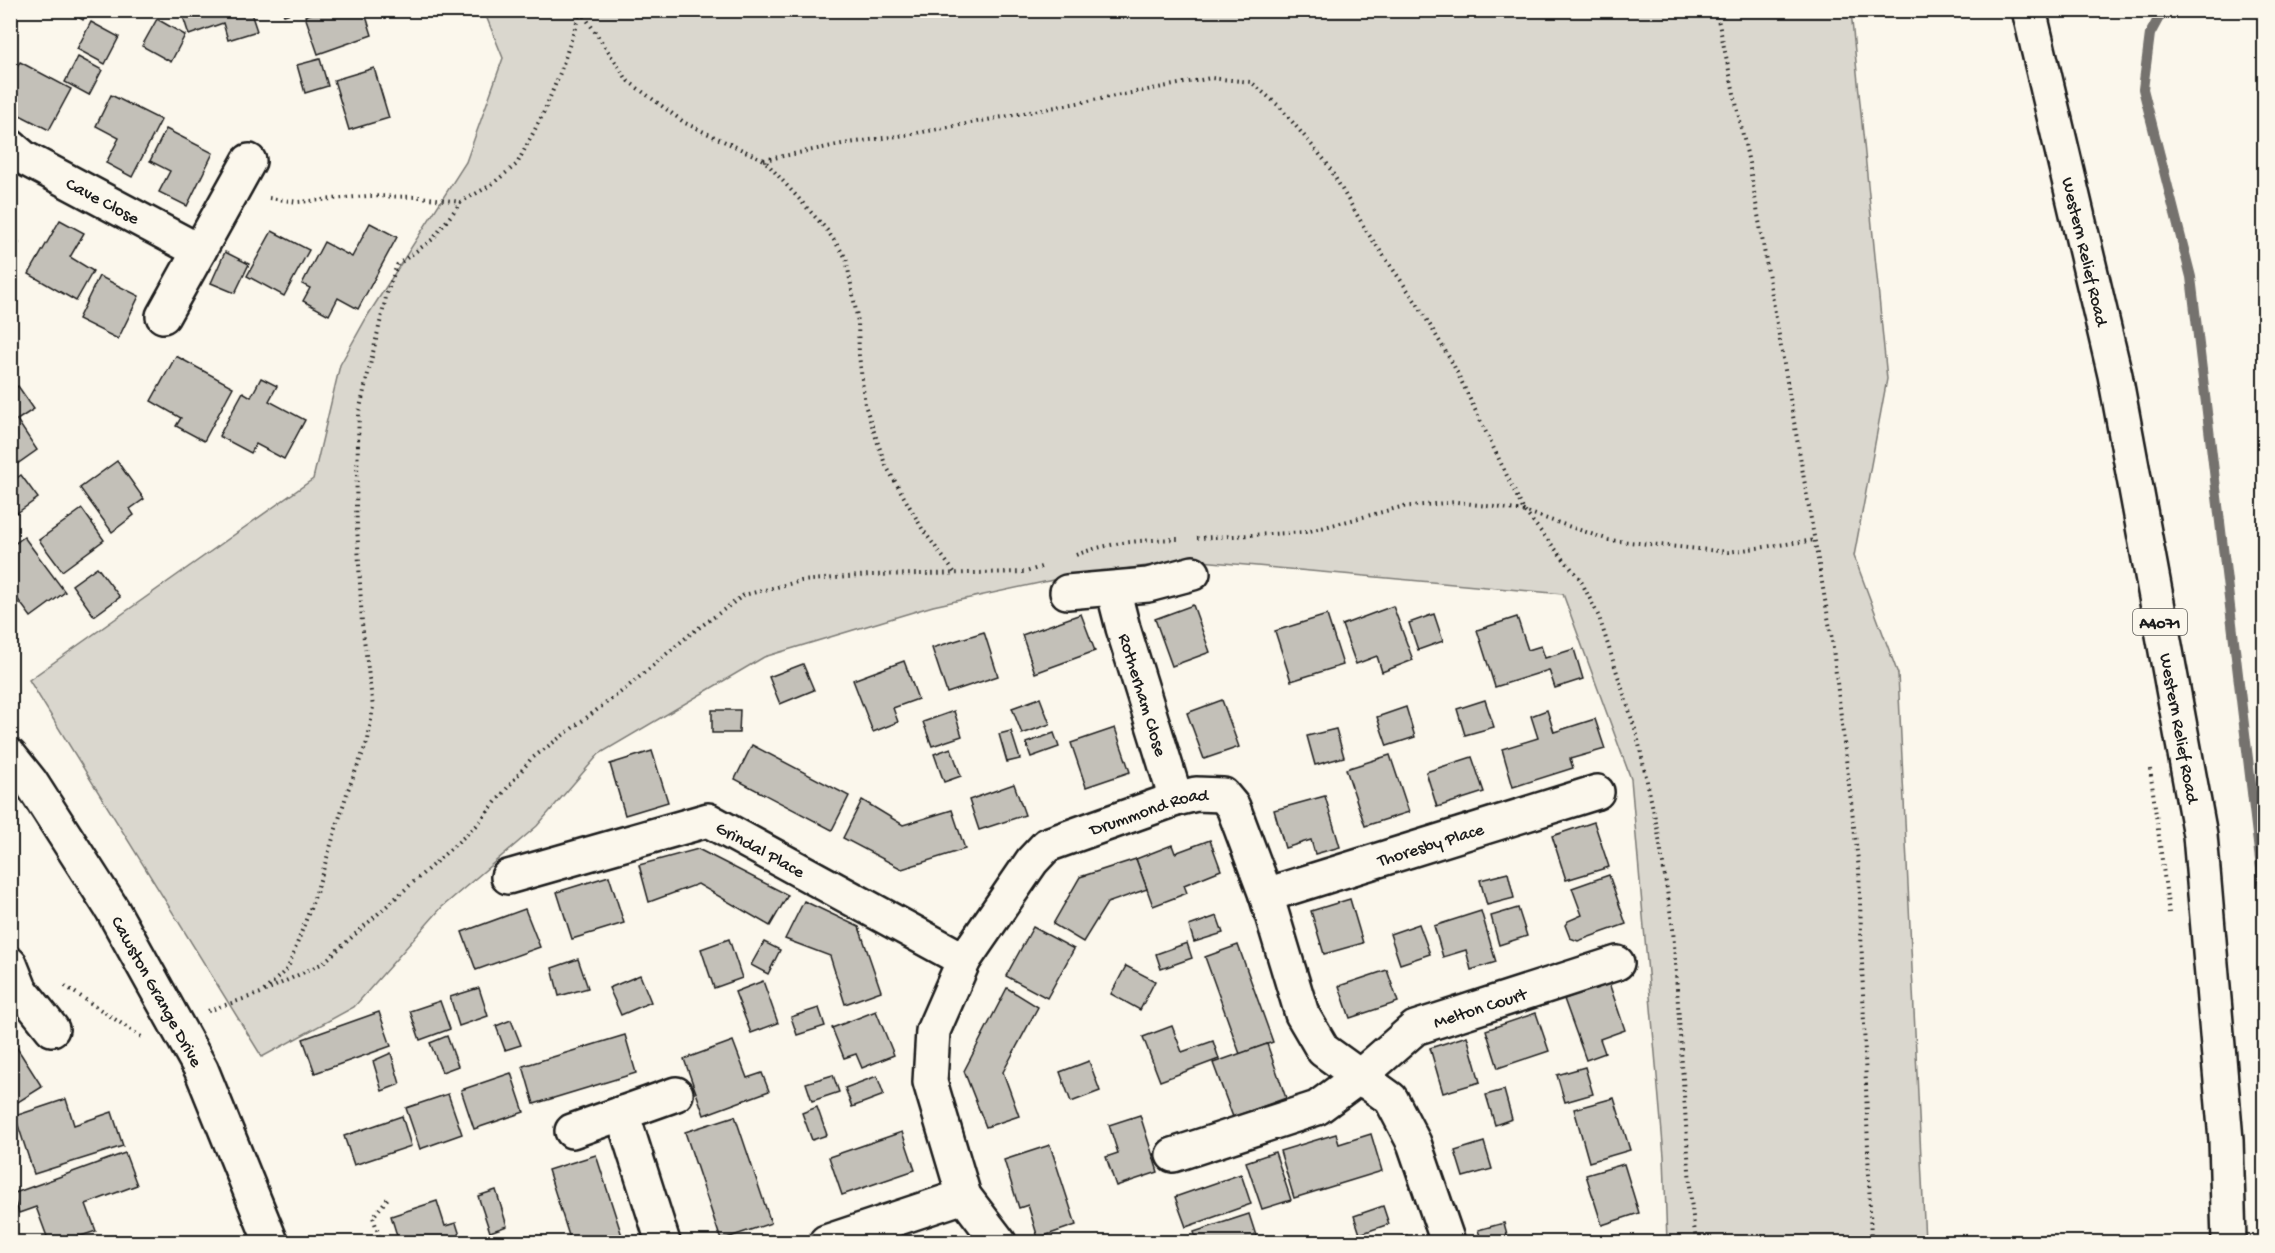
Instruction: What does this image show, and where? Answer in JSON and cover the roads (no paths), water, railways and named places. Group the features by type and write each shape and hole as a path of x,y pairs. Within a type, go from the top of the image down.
{"main road":[{"name":"Western Relief Road","path":"2029,10 2115,375 2200,835 2226,1140 2229,1242"},
{"name":"Cave Close","path":"10,146 24,158 199,251"},
{"path":"163,316 242,173"},
{"path":"1067,592 1148,585 1193,573"},
{"name":"Rotherham Close","path":"1113,589 1176,799"},
{"name":"Cawston Grange Drive","path":"10,756 30,781 112,909 201,1069 271,1242"},
{"name":"Thoresby Place","path":"1266,895 1597,792"},
{"name":"Drummond Road","path":"999,1242 964,1196 930,1082 933,1031 964,960 1032,861 1047,845 1196,794 1223,795 1233,807 1266,895 1302,1014 1323,1050 1392,1099 1414,1143 1448,1242"},
{"name":"Grindal Place","path":"508,877 708,820 964,960"},
{"name":"Melton Court","path":"1173,1155 1317,1108 1359,1077 1415,1028 1617,963"},
{"path":"14,982 52,1029"},
{"path":"572,1131 676,1094"},
{"path":"622,1113 663,1242"},
{"path":"826,1242 964,1196"}],"waterway":[{"path":"2163,10 2150,34 2143,89 2191,277 2264,894"}]}
